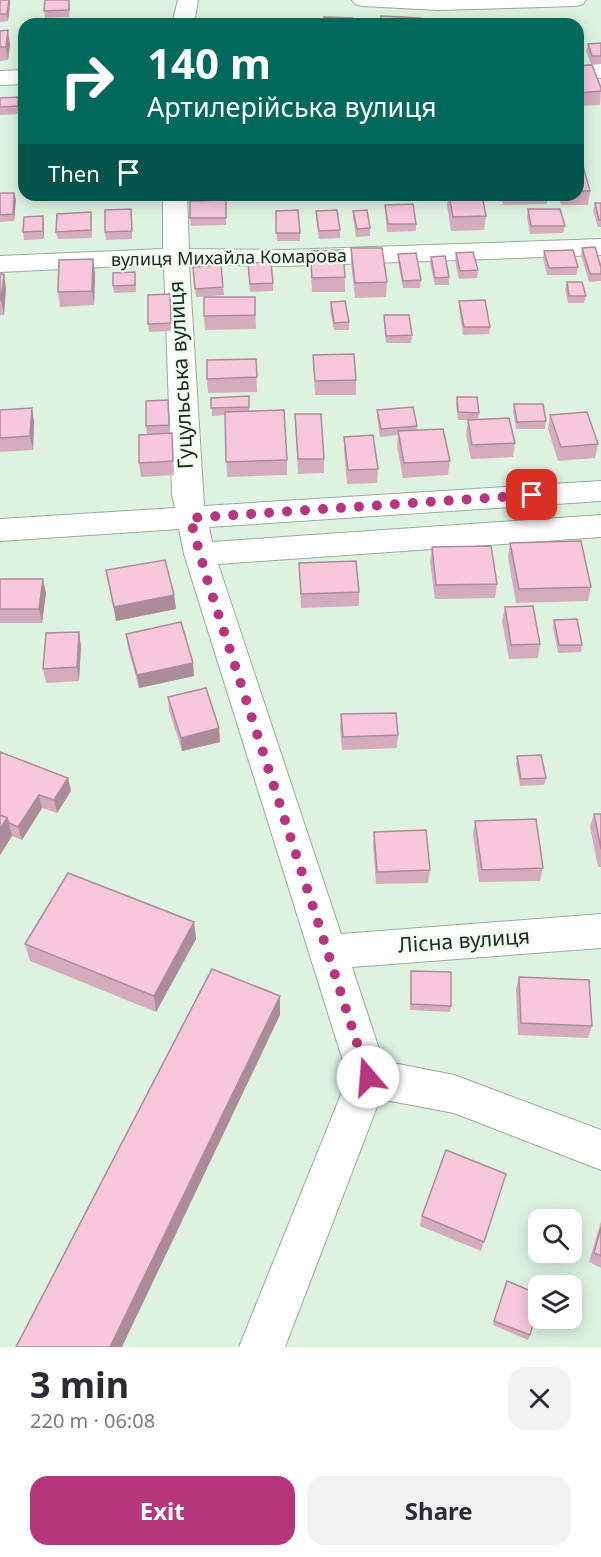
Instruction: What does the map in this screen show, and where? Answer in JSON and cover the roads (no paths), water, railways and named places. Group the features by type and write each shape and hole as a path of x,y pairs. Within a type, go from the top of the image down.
{"street":[{"path":"184,18 188,0"},
{"path":"362,0 438,4 576,0"},
{"path":"584,72 601,71"},
{"path":"0,78 18,77"},
{"name":"Гуцульська вулиця","path":"175,201 187,495 190,518 199,554 368,1077"},
{"name":"вулиця Михайла Комарова","path":"0,264 176,256 285,258 601,247"},
{"path":"0,530 601,491"},
{"path":"199,554 601,526"},
{"name":"Лісна вулиця","path":"327,952 601,931"},
{"path":"262,1347 368,1077 454,1094 601,1150"}]}
